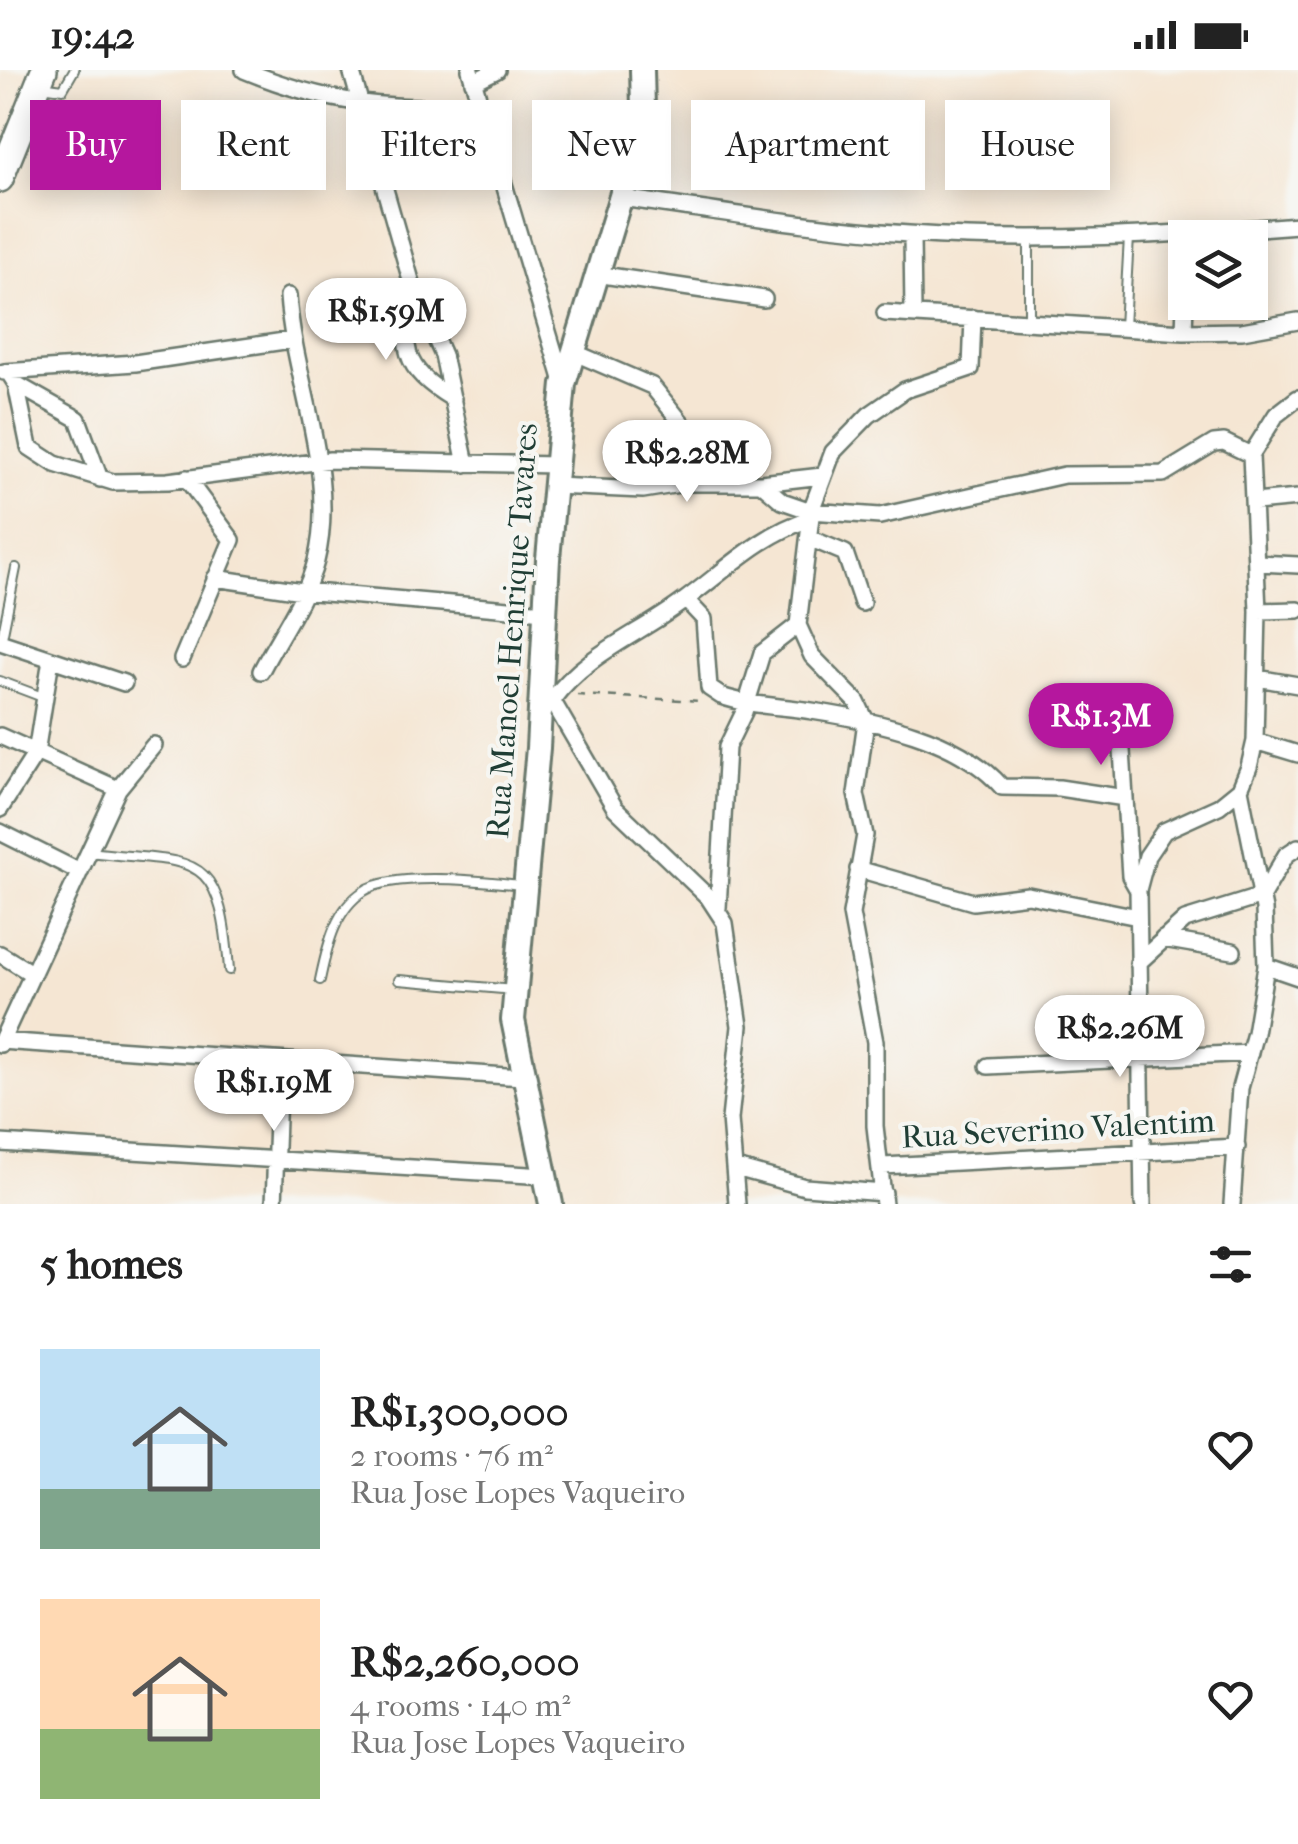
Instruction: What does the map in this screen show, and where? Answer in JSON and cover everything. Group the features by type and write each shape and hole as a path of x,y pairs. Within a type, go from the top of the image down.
{"main road":[{"path":"0,178 41,78"}],"street":[{"path":"244,70 346,101"},
{"path":"351,70 360,100"},
{"path":"472,76 498,70"},
{"name":"Rua Manoel Henrique Tavares","path":"551,1204 522,1076 513,1020 514,990 549,698 545,612 564,384 644,108 642,70"},
{"path":"386,190 414,291 443,355 466,464"},
{"path":"508,190 564,384"},
{"path":"621,198 912,234 1168,236"},
{"path":"1268,228 1298,225"},
{"path":"912,234 913,313"},
{"path":"596,274 764,299"},
{"path":"414,291 404,344 409,361 425,380 453,399"},
{"path":"261,671 316,562 322,491 291,340 288,296"},
{"path":"885,313 1184,332 1242,330 1298,321"},
{"path":"736,1168 805,1186 884,1198 875,1126 875,1042 852,928 864,835 857,780 867,742 866,721 857,702 812,656 798,625 811,515 833,452 884,404 905,390 971,368 973,318"},
{"path":"1184,320 1184,332"},
{"path":"8,376 135,363 291,340"},
{"path":"573,352 652,386 693,437 739,483"},
{"path":"8,376 29,448 55,464 100,479 146,482 318,461 466,464 556,475 624,490 686,482 762,484 795,476 822,476"},
{"path":"8,376 78,419 100,479"},
{"path":"1232,1204 1240,1088 1266,966 1262,896 1240,790 1254,741 1258,678 1258,563 1251,455 1276,415 1298,398"},
{"path":"762,484 782,501 811,515 880,516 1064,475 1163,474 1214,443 1224,442 1251,455"},
{"path":"182,659 229,552 231,536 186,478"},
{"path":"1255,502 1298,498"},
{"path":"718,908 615,808 549,698 588,660 686,600 750,550 811,515"},
{"path":"809,538 845,553 862,603"},
{"path":"1258,563 1298,566"},
{"path":"215,578 302,591 545,612"},
{"path":"686,600 704,618 709,688 721,696 866,721 958,751 983,766 1002,787 1059,788 1126,798"},
{"path":"1258,611 1298,610"},
{"path":"737,1204 731,1083 740,1026 727,932 718,908 727,747 762,653 798,625"},
{"path":"1,643 124,683"},
{"path":"0,810 36,753 52,658"},
{"path":"1258,678 1298,685"},
{"path":"1121,734 1130,876 1138,890"},
{"path":"0,736 118,789"},
{"path":"1254,741 1298,754"},
{"path":"154,744 118,789 0,1042 522,1076"},
{"path":"1143,1204 1138,890 1146,856 1164,831 1219,806 1240,790"},
{"path":"0,832 80,872"},
{"path":"1138,963 1185,920 1227,911 1262,896 1286,854 1298,847"},
{"path":"858,869 974,902 1028,895 1138,917"},
{"path":"1163,939 1232,952"},
{"path":"0,954 31,973"},
{"path":"1266,966 1298,977"},
{"path":"988,1066 1250,1053"},
{"path":"274,1204 279,1063"},
{"path":"0,1143 277,1156 544,1176"},
{"name":"Rua Severino Valentim","path":"883,1166 1237,1147"}],"lane":[{"path":"41,78 63,89 74,70"},
{"path":"1124,327 1129,237"},
{"path":"1029,238 1029,322"},
{"path":"1,643 16,568"},
{"path":"0,680 44,698"},
{"path":"89,852 156,855 192,864 202,872 224,914 229,970"},
{"path":"320,980 331,930 363,891 380,885 457,878 524,886"},
{"path":"399,980 514,990"}],"path":[{"path":"549,698 707,701 721,696"}]}
